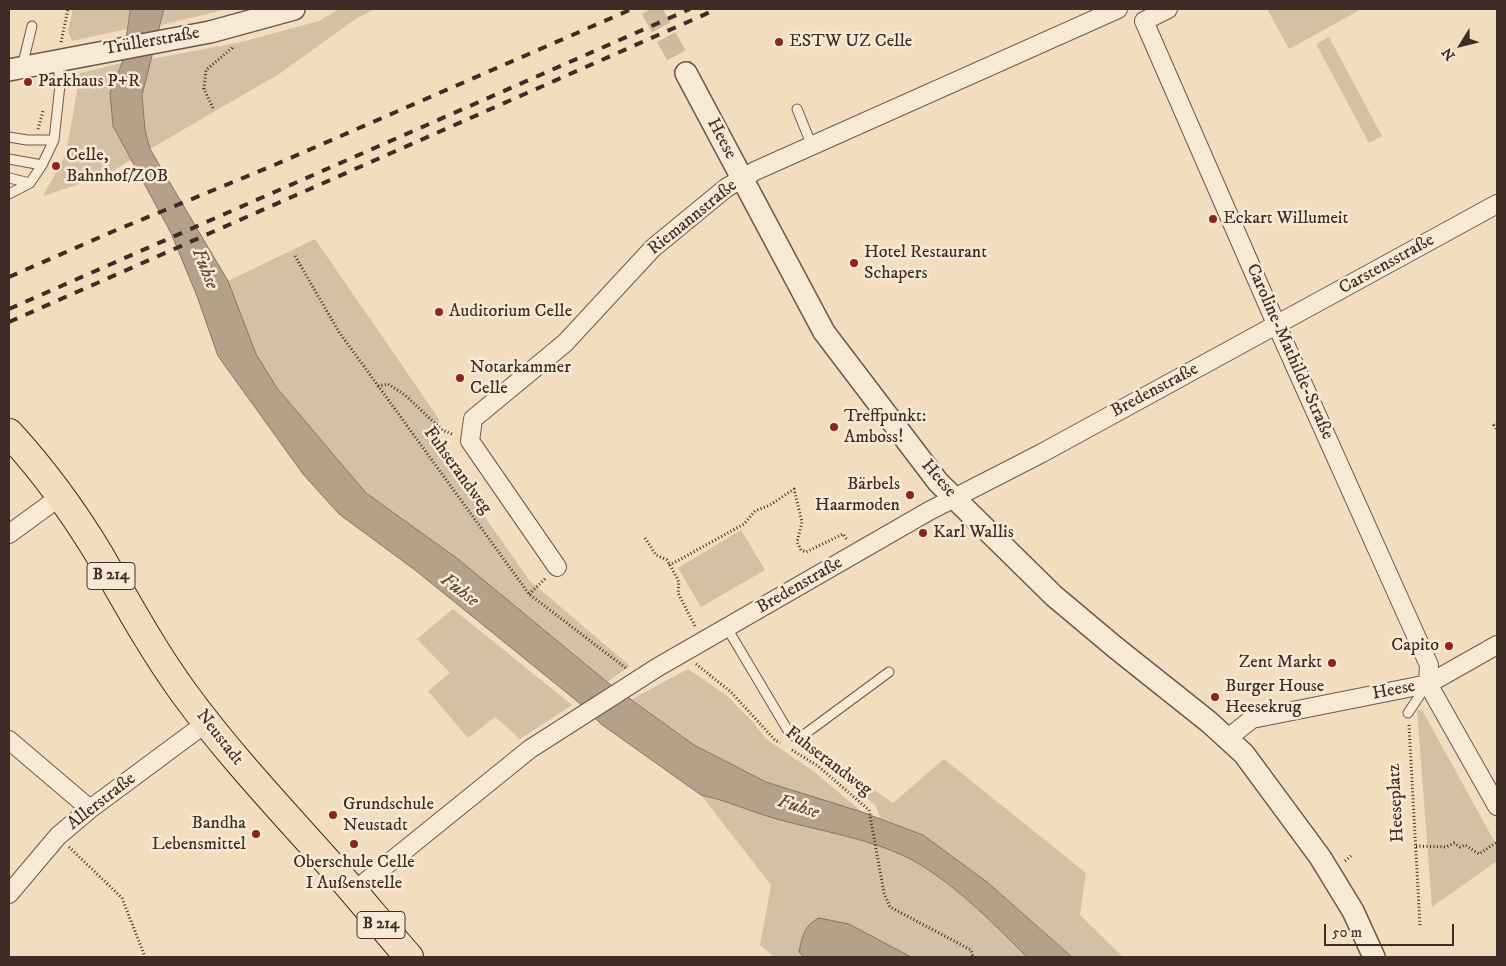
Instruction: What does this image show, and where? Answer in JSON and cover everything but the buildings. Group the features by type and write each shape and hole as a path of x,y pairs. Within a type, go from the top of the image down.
{"main road":[{"name":"B 214","path":"9,433 61,496"},
{"name":"Neustadt","path":"61,496 98,554 131,612 178,685 206,723 247,773 327,861 409,957"}],"street":[{"name":"Trüllerstraße","path":"15,68 64,55 210,32 294,9"},
{"name":"Riemannstraße","path":"470,441 473,419 565,343 653,248 726,188 755,171 1118,9"},
{"path":"1127,9 1144,21 1168,9"},
{"name":"Caroline-Mathilde-Straße","path":"1144,21 1276,326 1430,665 1428,684"},
{"name":"Heese","path":"686,73 824,332 926,467 954,498 1054,596 1228,738 1244,754 1320,857 1353,912 1374,957"},
{"name":"Carstensstraße","path":"1276,326 1497,204"},
{"name":"Bredenstraße","path":"353,892 530,749 634,675 727,628 929,511 1276,326"},
{"path":"470,441 557,567"},
{"path":"9,534 61,496"},
{"path":"1428,684 1497,645"},
{"name":"Heese","path":"1228,738 1252,718 1428,684 1497,806"},
{"name":"Allerstraße","path":"9,894 58,836 90,809 206,723"},
{"path":"9,740 90,809"}],"lane":[{"path":"15,68 32,26"},
{"path":"9,194 30,184 54,140 64,55"},
{"path":"796,109 812,146"},
{"path":"9,136 27,140 54,140"},
{"path":"9,159 42,165"},
{"path":"9,178 30,184"},
{"path":"727,628 790,734 796,737 805,734 889,672"},
{"path":"1408,712 1428,684"}],"path":[{"path":"64,55 68,9"},
{"path":"214,108 204,89 206,70 232,48 233,42"},
{"name":"Fuhserandweg","path":"295,256 339,332 529,594 634,675"},
{"path":"378,386 388,384 405,395 442,430 470,441"},
{"path":"1497,423 1494,425 1497,430"},
{"path":"670,565 744,524 755,510 770,505 794,490 802,522 797,542 801,550 806,552 843,534 850,545"},
{"path":"645,538 656,556 667,560 670,565 679,582 678,594 698,631"},
{"path":"529,594 557,567"},
{"name":"Fuhserandweg","path":"692,660 731,692 775,740 782,744"},
{"name":"Heeseplatz","path":"1408,712 1420,926"},
{"name":"Fuhserandweg","path":"789,749 818,766 869,810 884,893 890,907 971,950 973,957"},
{"path":"58,836 122,898 145,957"},
{"path":"1416,846 1446,846 1454,843 1460,847 1465,845 1479,854 1497,842"}],"shaded area":[{"path":"73,9 131,9 127,29 72,41 68,31"},
{"path":"164,9 228,9 161,25"},
{"path":"339,9 375,9 357,18 279,74 150,149 145,130 142,95 151,59 241,42 319,21"},
{"path":"1267,9 1362,9 1289,49"},
{"path":"1329,37 1382,136 1369,143 1316,44"},
{"path":"122,63 110,93 113,126 131,160 106,175 43,196 66,154 80,73"},
{"path":"315,239 439,419 434,444 529,580 630,666 607,682 458,559 366,493 277,388 256,354 228,281"},
{"path":"741,530 765,570 701,607 678,568"},
{"path":"453,609 572,705 520,739 495,717 468,738 428,691 450,673 417,639"},
{"path":"688,669 726,695 752,721 766,739 812,770 862,812 766,782 694,745 632,699"},
{"path":"1417,710 1422,710 1497,846 1497,861 1432,907"},
{"path":"944,759 1086,873 1080,915 1123,957 1072,957 987,882 923,835 880,818 876,806 830,769 837,764 893,803"},
{"path":"701,795 770,817 867,842 904,856 950,885 990,920 1027,957 774,957 760,945 771,885"}],"water":[{"name":"Fuhse","path":"131,9 164,9 142,95 145,130 150,149 228,281 256,354 277,388 366,493 458,559 607,682 694,745 766,782 862,812 923,835 987,882 1072,957 1027,957 990,920 950,885 904,856 867,842 770,817 701,795 601,724 577,701 415,570 339,514 303,474 218,356 197,296 171,233 113,126 110,93 122,63"},
{"path":"819,918 849,924 911,957 804,957 799,952 803,936 810,924"}],"tunnel":[{"path":"651,9 686,73"}],"railway":[{"path":"9,277 114,231 272,166 632,9"},
{"path":"9,309 690,9"},
{"path":"9,322 717,9"}],"place":[{"name":"ESTW UZ Celle","path":"779,42"},
{"name":"Parkhaus P+R","path":"28,82"},
{"name":"Celle, Bahnhof/ZOB","path":"56,166"},
{"name":"Eckart Willumeit","path":"1213,219"},
{"name":"Hotel Restaurant Schapers","path":"854,263"},
{"name":"Auditorium Celle","path":"439,312"},
{"name":"Notarkammer Celle","path":"460,378"},
{"name":"Treffpunkt: Amboss!","path":"834,427"},
{"name":"Bärbels Haarmoden","path":"910,495"},
{"name":"Karl Wallis","path":"923,533"},
{"name":"Capito","path":"1449,646"},
{"name":"Zent Markt","path":"1332,663"},
{"name":"Burger House Heesekrug","path":"1215,697"},
{"name":"Grundschule Neustadt","path":"333,815"},
{"name":"Bandha Lebensmittel","path":"256,834"},
{"name":"Oberschule Celle I Außenstelle","path":"354,844"}]}
